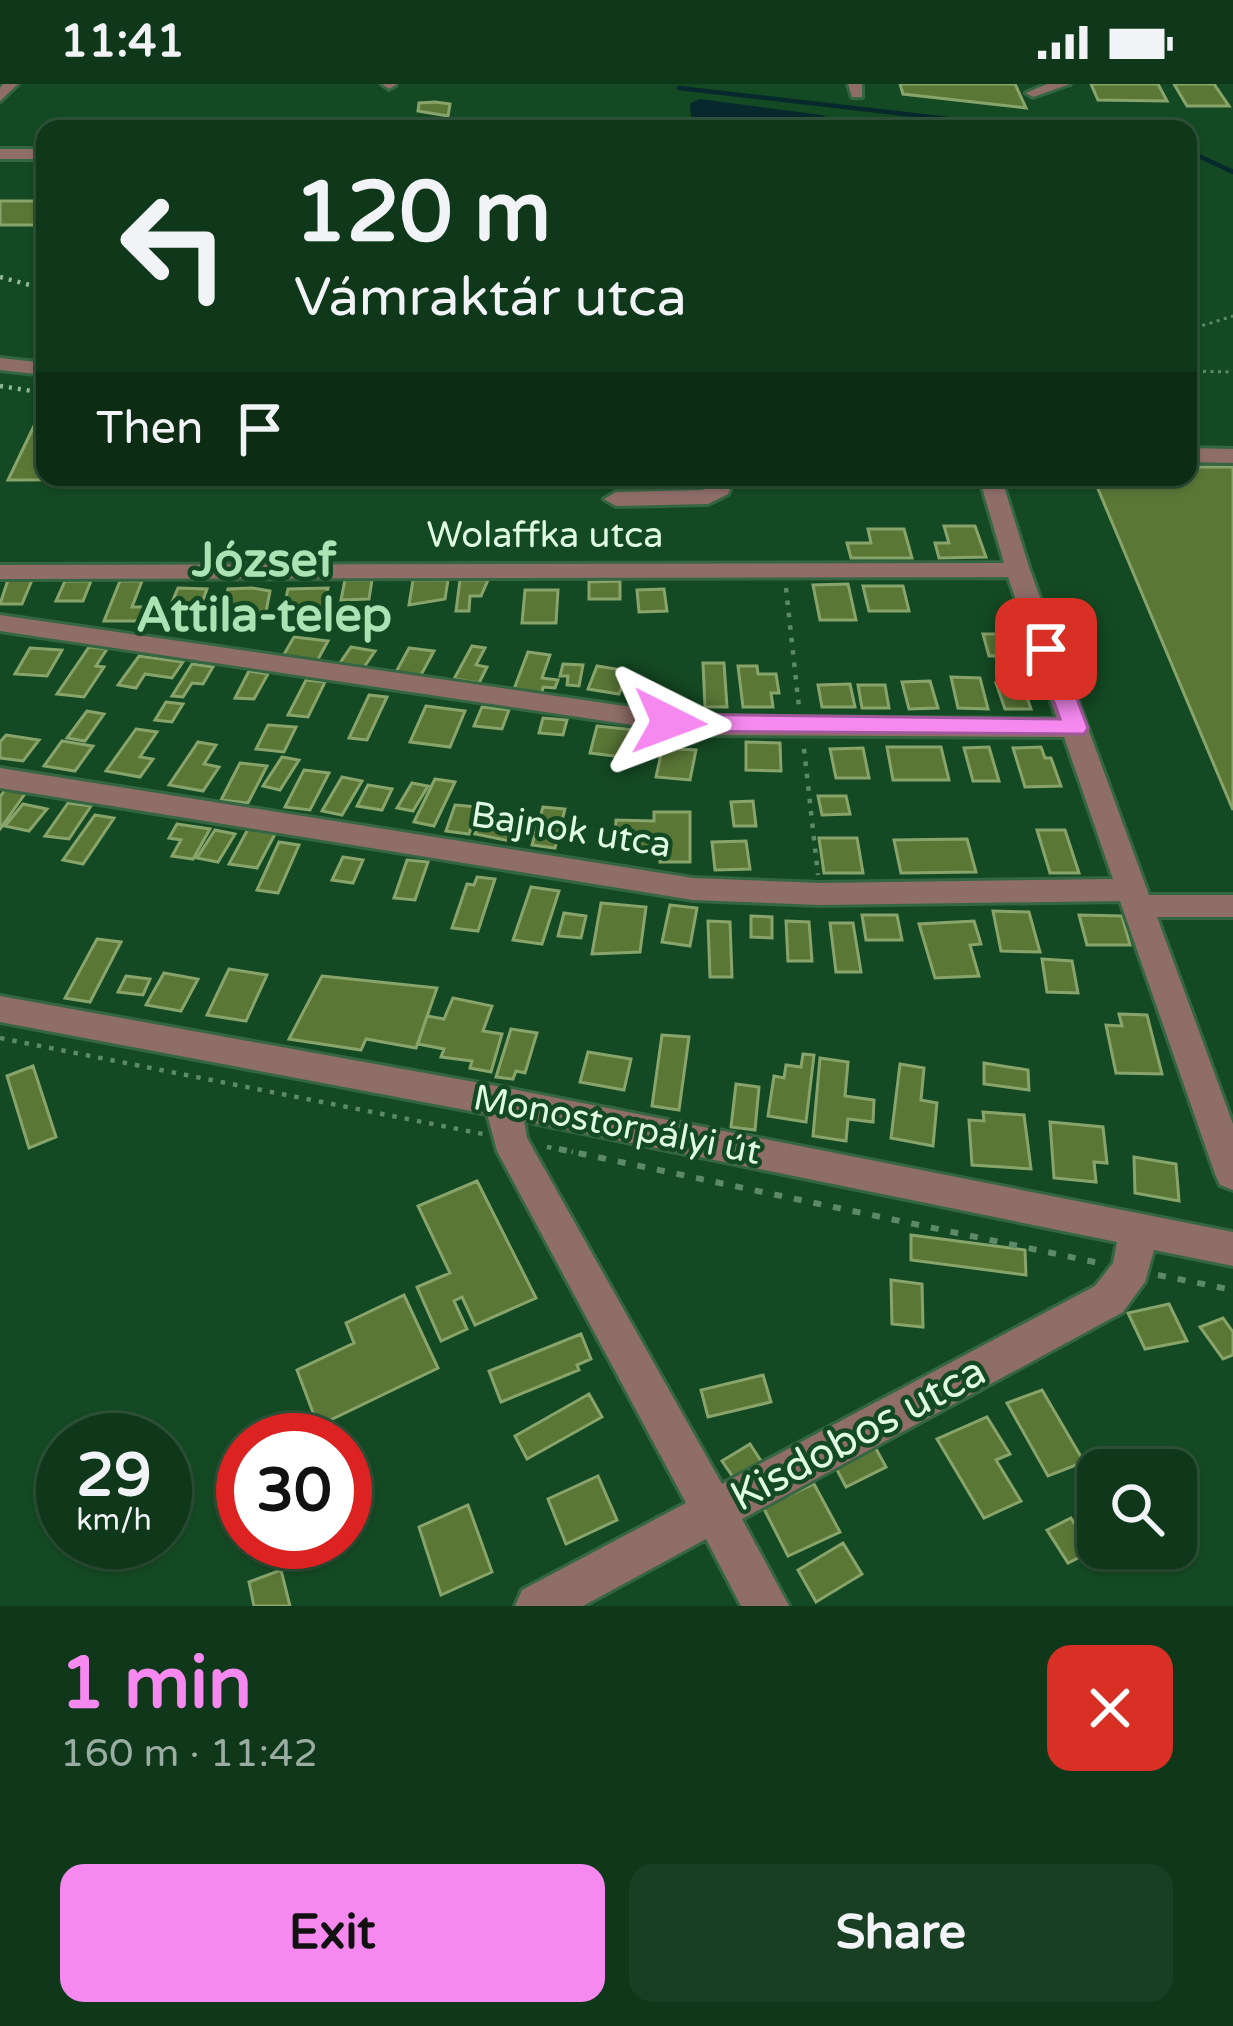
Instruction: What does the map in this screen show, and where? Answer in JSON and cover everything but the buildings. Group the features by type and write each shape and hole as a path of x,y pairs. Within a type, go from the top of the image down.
{"street":[{"path":"0,97 11,84"},
{"path":"1033,93 1063,84"},
{"path":"0,154 36,154"},
{"path":"0,364 36,368"},
{"path":"1197,455 1233,456"},
{"path":"616,499 707,497 721,486"},
{"path":"992,486 1233,1174"},
{"name":"Wolaffka utca","path":"0,572 1018,570"},
{"path":"0,623 684,724 1075,728"},
{"name":"Bajnok utca","path":"0,778 693,889 1138,898 1232,907"},
{"name":"Monostorpályi út","path":"0,1009 506,1121 1233,1249"},
{"path":"506,1121 766,1606"},
{"path":"1131,1270 1139,1229"},
{"name":"Kisdobos utca","path":"538,1606 1109,1299 1131,1270"}],"path":[{"path":"1197,327 1233,316"},
{"path":"1197,371 1233,372"},
{"path":"0,1038 506,1121 1131,1270 1233,1290"}],"water":[{"path":"700,99 822,115 830,120 691,120 690,103"}],"waterway":[{"path":"679,88 957,120"},
{"path":"1197,155 1233,172"}],"railway":[{"path":"0,277 36,287"},
{"path":"0,386 36,392"}],"district":[{"name":"József Attila-telep","path":"264,588"}],"route":[{"path":"669,722 1075,728 1046,649"}]}
